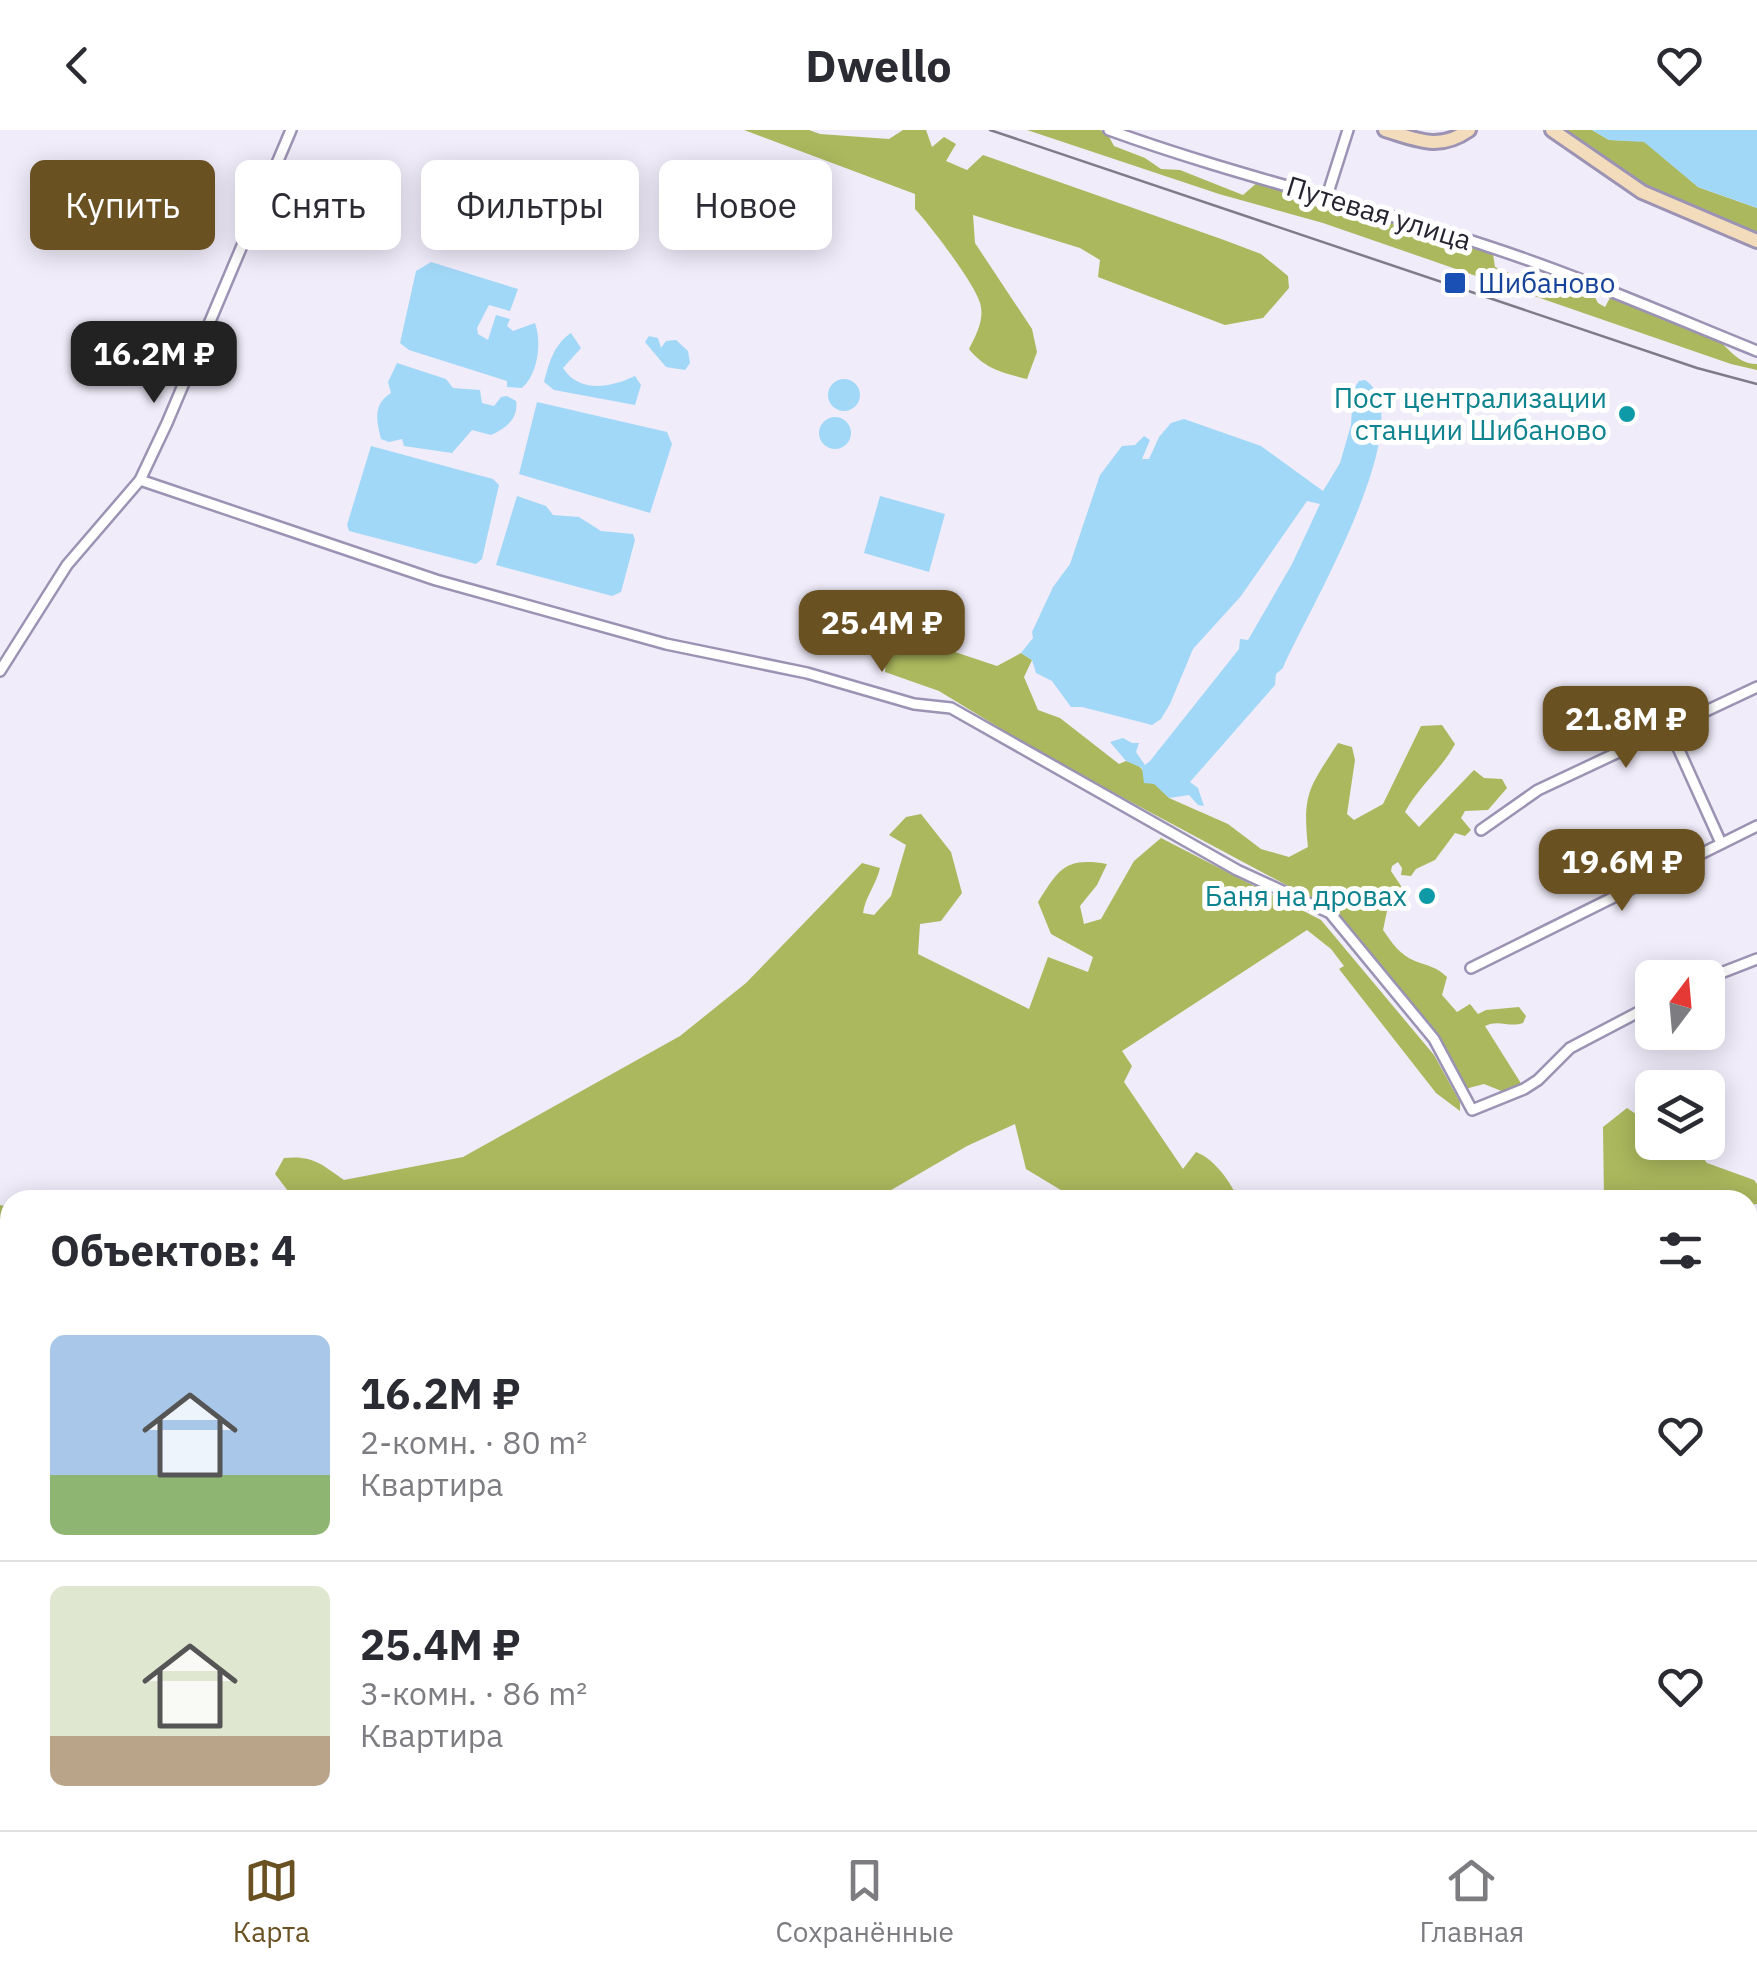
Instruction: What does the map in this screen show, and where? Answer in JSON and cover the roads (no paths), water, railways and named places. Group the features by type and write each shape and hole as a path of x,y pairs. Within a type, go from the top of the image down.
{"street":[{"path":"0,671 67,565 140,480 168,423 291,130"},
{"name":"Путевая улица","path":"1108,130 1534,262 1757,351"},
{"path":"1327,196 1348,130"},
{"path":"1385,130 1428,143 1454,140 1470,130"},
{"path":"1552,130 1642,192 1757,241"},
{"path":"140,480 436,580 666,644 807,673 914,704 952,708 1237,870 1330,913 1434,1040 1472,1110 1538,1080 1570,1048 1635,1015"},
{"path":"1481,830 1538,790 1757,688"},
{"path":"1670,730 1721,843"},
{"path":"1471,968 1757,826"},
{"path":"1725,971 1757,959"}],"water":[{"path":"1592,130 1757,130 1757,208 1698,187 1644,142 1609,140"},
{"path":"431,262 518,289 510,311 489,305 477,328 478,334 488,340 496,315 510,319 507,326 513,331 535,323 537,358 532,375 522,388 507,387 507,381 409,350 400,343 416,271"},
{"path":"571,333 581,348 563,368 570,376 596,386 635,376 641,385 635,405 554,390 544,382 556,348"},
{"path":"649,336 658,338 661,348 666,341 676,340 688,351 690,363 685,370 666,367 645,342"},
{"path":"397,363 446,379 453,388 480,390 482,403 494,406 507,396 516,401 513,418 491,435 472,430 452,453 404,446 402,439 381,439 377,413 381,402 391,393 388,382"},
{"path":"844,379 855,384 860,395 855,406 844,411 833,406 828,395 833,384"},
{"path":"1365,380 1380,401 1380,434 1371,475 1334,565 1283,668 1276,674 1275,685 1190,782 1198,788 1204,806 1189,795 1169,798 1154,784 1144,783 1142,768 1126,761 1110,742 1123,738 1139,743 1136,752 1145,765 1150,761 1239,649 1240,639 1248,640 1292,564 1320,504 1307,501 1241,596 1193,649 1170,704 1152,725 1071,707 1052,681 1036,673 1032,660 1021,653 1033,638 1032,632 1053,587 1070,564 1100,475 1122,446 1135,445 1144,436 1150,440 1142,459 1149,459 1171,423 1184,419 1261,446 1323,491 1340,463 1351,425 1353,390 1359,381"},
{"path":"537,402 667,432 672,444 650,513 519,474"},
{"path":"835,417 846,422 851,433 846,444 835,449 824,444 819,433 824,422"},
{"path":"371,446 493,479 499,485 482,559 476,564 349,531 347,525"},
{"path":"517,496 546,506 553,515 579,517 601,531 633,534 635,540 621,592 612,596 496,565"},
{"path":"880,496 945,514 929,572 864,553"}],"railway":[{"path":"990,130 1697,368 1757,384"}],"place":[{"name":"Шибаново","path":"1455,283"},
{"name":"Пост централизации станции Шибаново","path":"1627,414"},
{"name":"Баня на дровах","path":"1427,896"}]}
